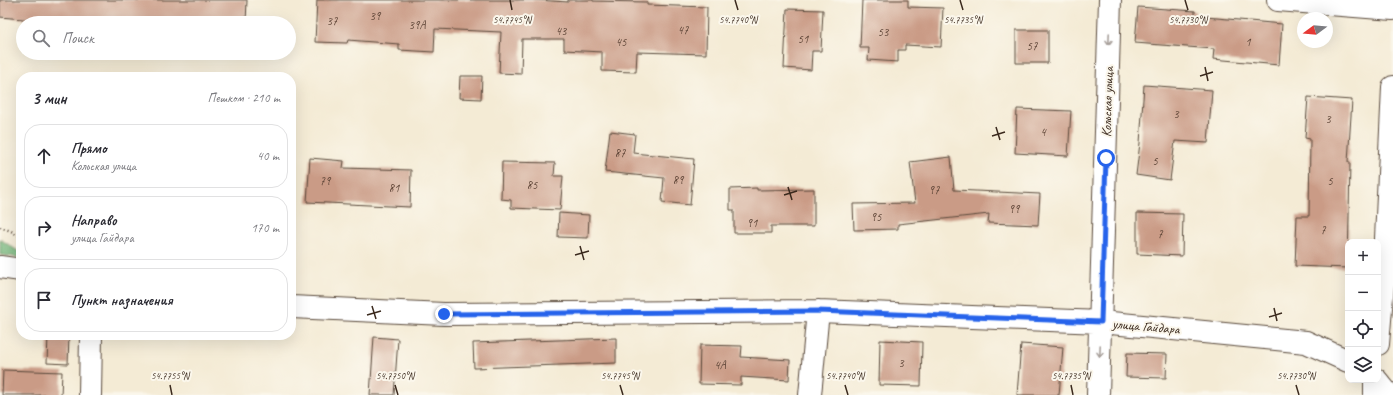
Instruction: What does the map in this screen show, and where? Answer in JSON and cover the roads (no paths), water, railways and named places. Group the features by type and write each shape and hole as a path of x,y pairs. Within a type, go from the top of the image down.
{"street":[{"name":"Кольская улица","path":"1098,395 1110,0"},
{"path":"1278,0 1393,9"},
{"path":"1381,311 1385,260 1393,87"},
{"path":"0,267 16,269"},
{"name":"улица Гайдара","path":"296,307 444,314 818,311 1101,322 1306,342 1345,361"},
{"path":"810,395 818,311"},
{"path":"90,395 91,340"},
{"path":"1375,383 1375,395"}],"lane":[{"path":"1381,381 1393,395"}]}
